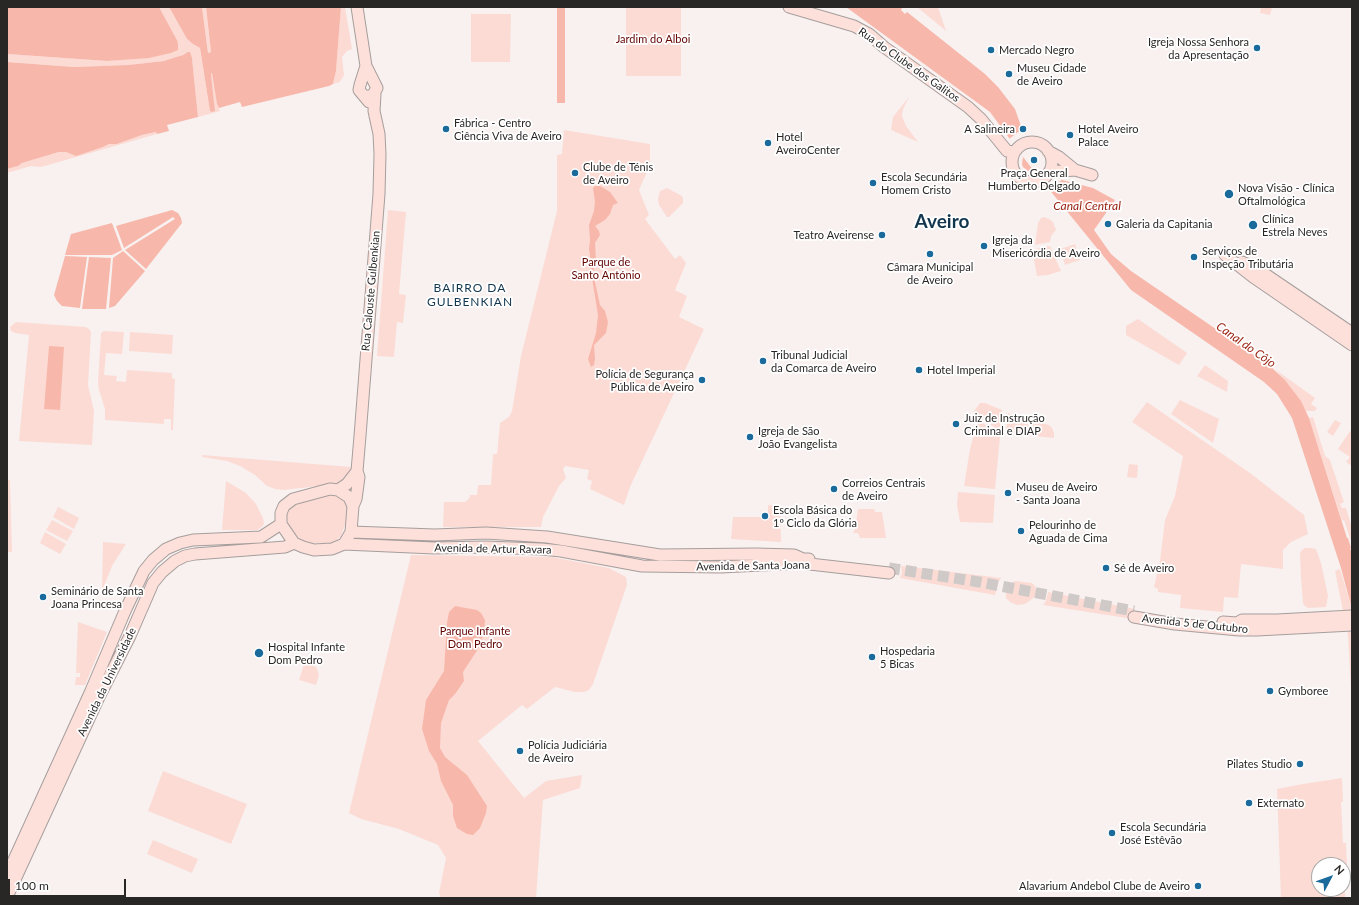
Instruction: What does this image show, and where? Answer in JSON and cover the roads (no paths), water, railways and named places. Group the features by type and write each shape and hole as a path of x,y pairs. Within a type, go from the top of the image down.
{"main road":[{"path":"357,7 367,81 359,90 370,95 377,88 375,83 367,81"},
{"name":"Rua do Clube dos Galitos","path":"789,7 802,9 854,26 870,34 884,47 968,107 981,119 1007,151 1014,152"},
{"name":"Rua Calouste Gulbenkian","path":"353,506 356,499 359,477 357,471 379,194 379,134 370,95"},
{"name":"Rua do Clube dos Galitos","path":"998,140 1012,167"},
{"path":"1034,142 1044,146 1048,151 1051,157 1050,168 1044,178 1037,181 1025,181 1019,178 1015,173 1012,167 1012,159 1014,152 1022,144 1034,142"},
{"path":"1048,151 1059,157 1075,170 1092,176"},
{"path":"1050,168 1062,172 1075,170"},
{"path":"1352,333 1258,270 1225,255 1253,277 1352,346"},
{"path":"338,490 347,484 357,471"},
{"path":"330,489 338,490 349,497 353,506 351,532 344,544 332,549 314,550 294,543 281,524 281,513 284,506 293,499 321,491 330,489"},
{"name":"Avenida da Universidade","path":"7,875 144,571 153,560 166,549 180,543 193,540 261,537 281,524"},
{"name":"Avenida de Artur Ravara","path":"351,532 435,535 486,533 547,537 644,553"},
{"name":"Avenida da Universidade","path":"7,898 96,704 154,583 162,572 175,561 190,555 285,547 294,543"},
{"name":"Avenida de Artur Ravara","path":"344,544 434,548 485,547 541,549 562,551 642,566"},
{"path":"642,566 644,553"},
{"name":"Avenida de Santa Joana","path":"642,566 721,567 801,564 889,570 803,559 794,555 644,553"},
{"name":"Avenida 5 de Outubro","path":"1134,614 1174,624 1239,630 1257,630 1352,616"},
{"name":"Avenida 5 de Outubro","path":"1310,623 1352,626"}],"water":[{"path":"7,7 159,7 177,40 178,50 149,58 107,61 7,54"},
{"path":"169,7 202,7 208,53 211,52 206,7 341,7 336,71 333,84 242,107 240,102 219,108 212,73 215,111 212,112 210,111 200,48 187,39"},
{"path":"557,7 565,7 565,103 557,103"},
{"name":"Canal Central","path":"846,7 901,7 901,10 905,14 907,12 985,74 998,87 1015,109 1022,129 1062,180 1093,188 1115,200 1094,230 1111,254 1131,271 1270,366 1285,380 1301,401 1309,418 1351,548 1352,609 1341,568 1292,418 1277,394 1264,382 1131,290 1035,172 1028,171 1023,167 1023,157 990,112"},
{"path":"190,52 192,58 198,117 167,125 169,131 157,134 156,132 142,135 117,144 109,144 76,156 66,152 59,152 7,169 7,62 74,67 128,65 164,61"},
{"path":"595,186 600,186 610,192 618,203 613,205 610,214 605,220 595,226 600,235 595,243 596,260 593,273 600,305 605,311 608,322 606,333 594,345 595,359 594,365 591,367 588,359 596,333 598,315 590,273 591,263 589,249 589,225 594,211 595,202 593,188"},
{"path":"172,210 178,213 182,223 146,269 125,250 175,219 173,217 124,248 116,226"},
{"path":"112,223 122,250 112,255 65,255 71,234"},
{"path":"123,251 145,271 115,306 109,308 113,258"},
{"path":"65,256 87,257 80,308 62,306 54,295"},
{"path":"89,257 111,258 106,309 82,309"},
{"path":"49,346 64,347 60,410 44,409"},
{"path":"455,606 477,610 481,613 485,620 484,633 478,649 463,672 464,681 449,700 441,723 440,748 445,757 467,775 487,806 480,828 473,835 467,834 457,828 453,816 453,805 441,781 437,764 429,751 422,729 426,700 444,671 447,623 449,612"}],"tunnel":[{"path":"889,568 979,582 1134,611"}],"place":[{"name":"Igreja Nossa Senhora da Apresentação","path":"1257,48"},
{"name":"Mercado Negro","path":"991,50"},
{"name":"Museu Cidade de Aveiro","path":"1009,74"},
{"name":"Fábrica - Centro Ciência Viva de Aveiro","path":"446,129"},
{"name":"A Salineira","path":"1023,129"},
{"name":"Hotel Aveiro Palace","path":"1070,135"},
{"name":"Hotel AveiroCenter","path":"768,143"},
{"name":"Praça General Humberto Delgado","path":"1034,160"},
{"name":"Clube de Ténis de Aveiro","path":"575,173"},
{"name":"Escola Secundária Homem Cristo","path":"873,183"},
{"name":"Nova Visão - Clínica Oftalmológica","path":"1229,194"},
{"name":"Galeria da Capitania","path":"1108,224"},
{"name":"Clínica Estrela Neves","path":"1253,225"},
{"name":"Teatro Aveirense","path":"882,235"},
{"name":"Igreja da Misericórdia de Aveiro","path":"984,246"},
{"name":"Câmara Municipal de Aveiro","path":"930,254"},
{"name":"Serviços de Inspeção Tributária","path":"1194,257"},
{"name":"Tribunal Judicial da Comarca de Aveiro","path":"763,361"},
{"name":"Hotel Imperial","path":"919,370"},
{"name":"Polícia de Segurança Pública de Aveiro","path":"702,380"},
{"name":"Juiz de Instrução Criminal e DIAP","path":"956,424"},
{"name":"Igreja de São João Evangelista","path":"750,437"},
{"name":"Correios Centrais de Aveiro","path":"834,489"},
{"name":"Museu de Aveiro - Santa Joana","path":"1008,493"},
{"name":"Escola Básica do 1º Ciclo da Glória","path":"765,516"},
{"name":"Pelourinho de Aguada de Cima","path":"1021,531"},
{"name":"Sé de Aveiro","path":"1106,568"},
{"name":"Seminário de Santa Joana Princesa","path":"43,597"},
{"name":"Hospital Infante Dom Pedro","path":"259,653"},
{"name":"Hospedaria 5 Bicas","path":"872,657"},
{"name":"Gymboree","path":"1270,691"},
{"name":"Polícia Judiciária de Aveiro","path":"520,751"},
{"name":"Pilates Studio","path":"1300,764"},
{"name":"Externato","path":"1249,803"},
{"name":"Escola Secundária José Estêvão","path":"1112,833"},
{"name":"Alavarium Andebol Clube de Aveiro","path":"1198,886"}],"district":[{"name":"Aveiro","path":"942,222"},
{"name":"BAIRRO DA GULBENKIAN","path":"470,295"}],"park label":[{"name":"Jardim do Alboi","path":"653,39"},
{"name":"Parque de Santo António","path":"606,268"},
{"name":"Parque Infante Dom Pedro","path":"475,637"}],"water label":[{"name":"Canal do Côjo","path":"1246,345"}]}
